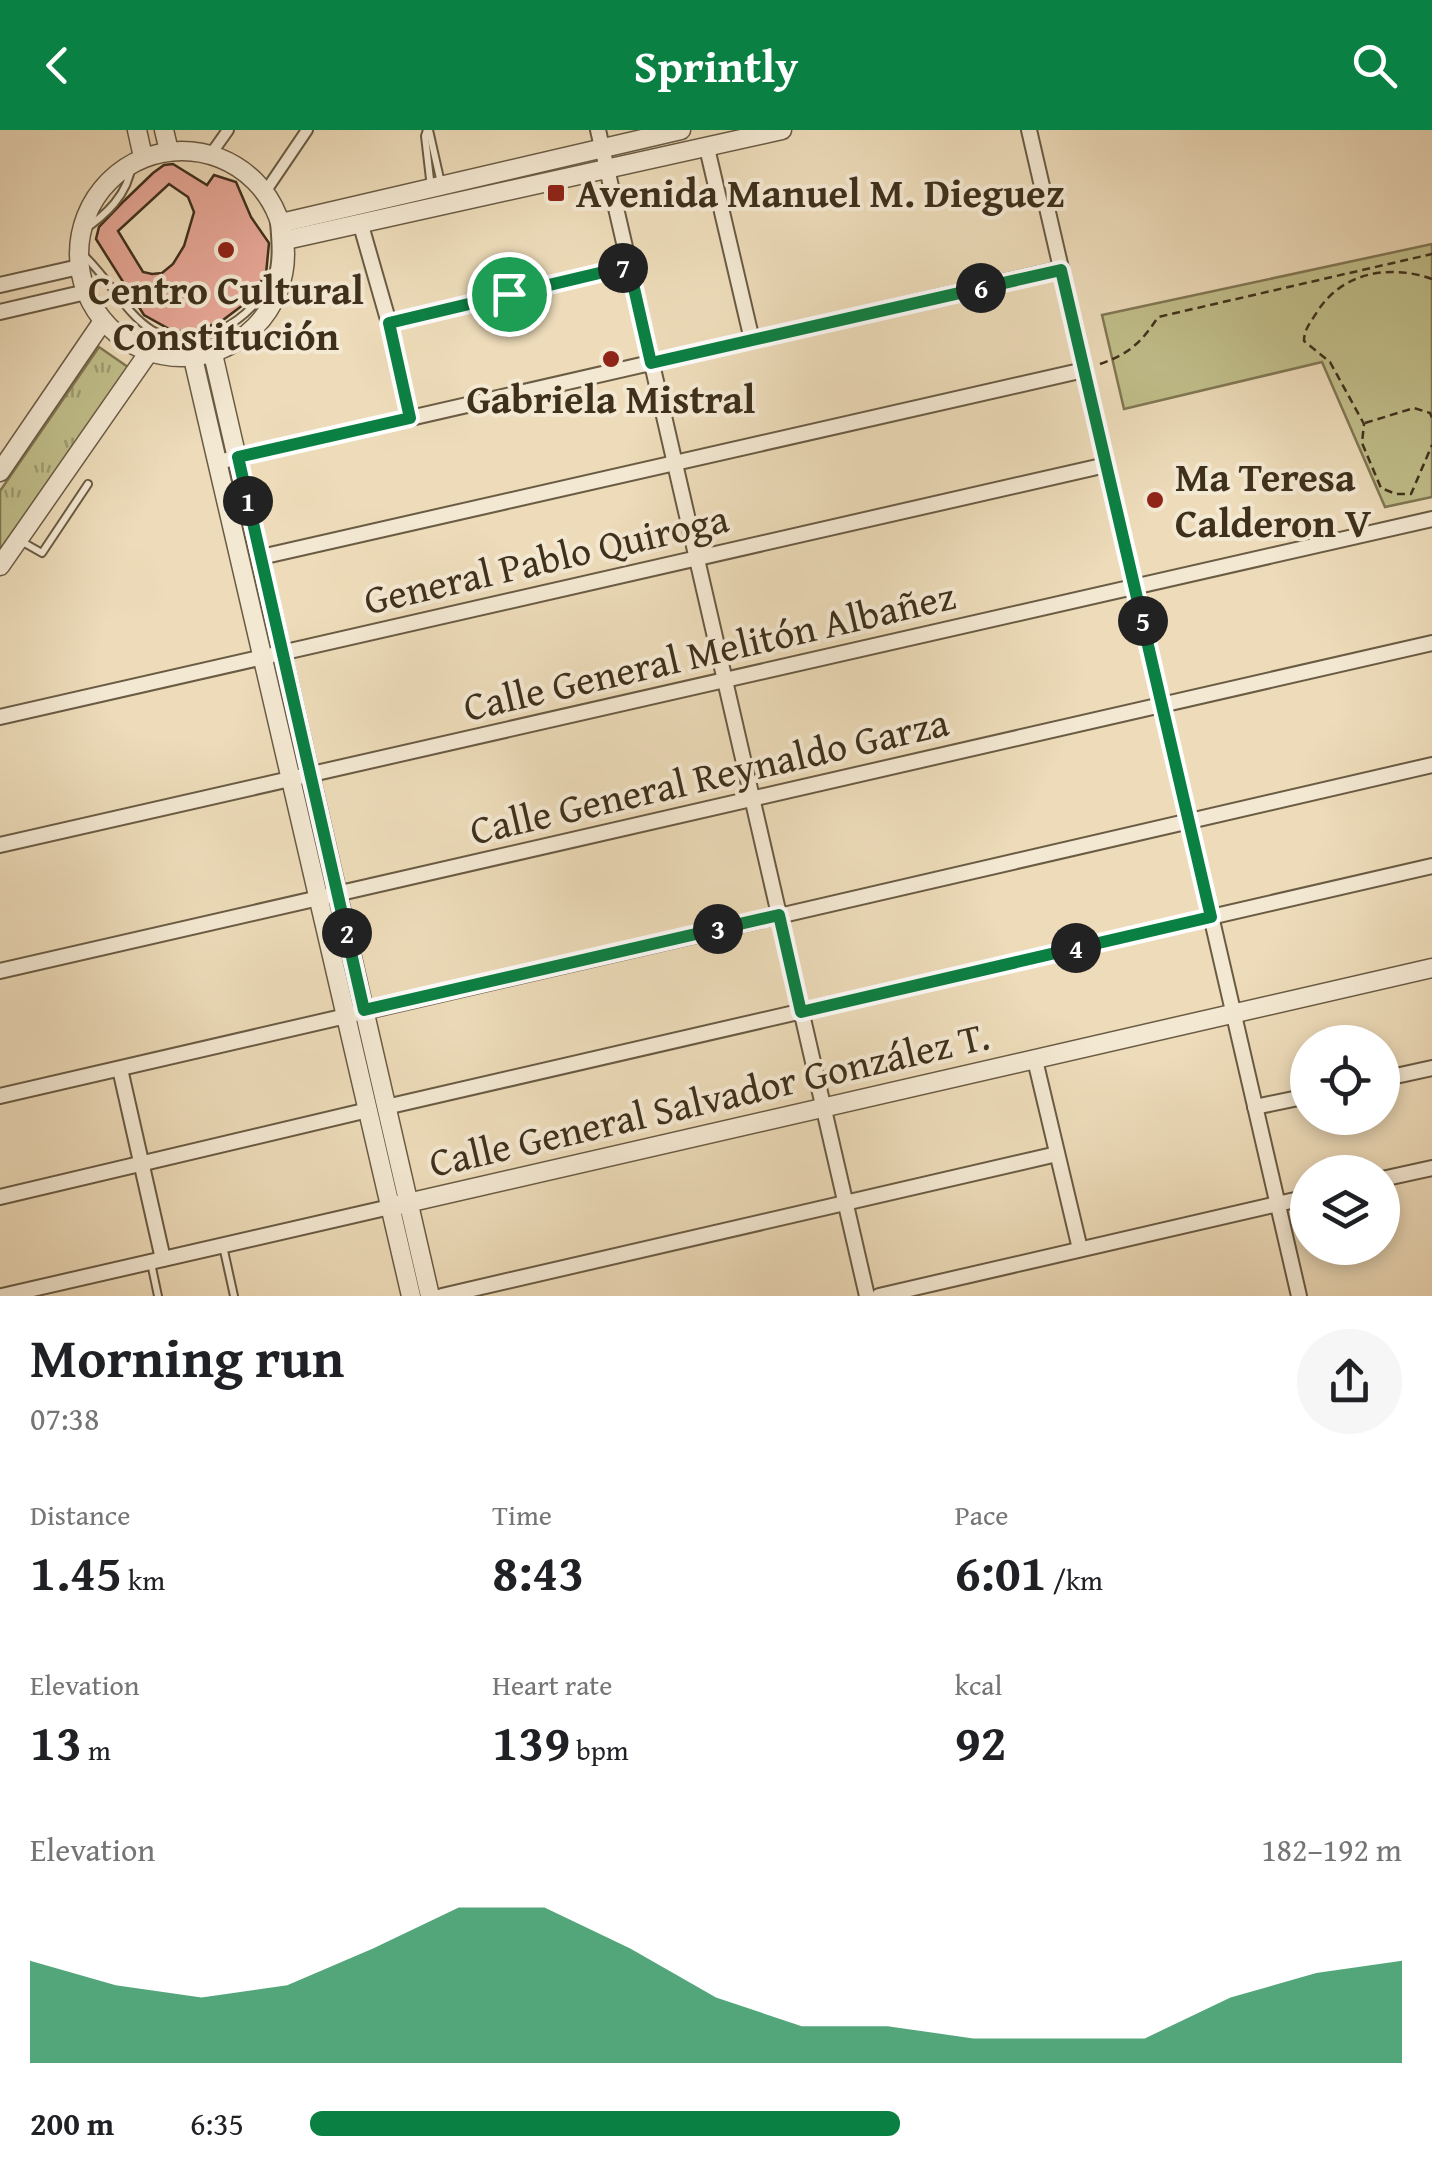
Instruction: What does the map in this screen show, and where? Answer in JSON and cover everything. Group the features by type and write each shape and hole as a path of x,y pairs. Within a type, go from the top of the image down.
{"street":[{"path":"137,130 138,161"},
{"path":"164,130 169,151"},
{"path":"211,154 228,130"},
{"path":"276,216 306,130"},
{"path":"276,216 360,222 600,139 681,130"},
{"path":"276,216 437,196 606,168 782,130"},
{"path":"1029,130 1299,1296"},
{"path":"600,139 867,1296"},
{"path":"707,148 752,340"},
{"path":"169,151 211,154 241,168 276,216 287,260 274,304 248,334 213,354 194,358 165,358 149,352 132,345 104,321 86,292 80,250 87,214 100,190 120,171 169,151"},
{"path":"360,222 389,323 410,418"},
{"path":"0,285 80,250"},
{"path":"389,323 629,266"},
{"path":"218,462 1061,270"},
{"path":"0,312 86,292"},
{"path":"0,472 104,321"},
{"path":"0,566 149,352"},
{"path":"213,354 310,775 328,896"},
{"path":"194,358 291,780 328,896 355,1012 399,1205 411,1296"},
{"path":"261,557 1084,370"},
{"name":"General Pablo Quiroga","path":"0,717 1106,465"},
{"name":"Calle General Melitón Albañez","path":"0,845 1432,518"},
{"name":"Calle General Reynaldo Garza","path":"0,971 1432,644"},
{"path":"0,1096 1432,764"},
{"path":"0,1196 1432,866"},
{"name":"Calle General Salvador González T.","path":"2,1296 43,1291 157,1261 1432,968"},
{"path":"1035,1060 1080,1249"},
{"path":"1400,1075 1432,1068"},
{"path":"120,1070 157,1261"},
{"path":"1256,1108 1290,1100"},
{"path":"442,1296 1057,1154"},
{"path":"1400,1175 1432,1168"},
{"path":"879,1296 1290,1201"},
{"path":"399,1205 430,1296"}],"lane":[{"path":"428,130 437,196"},
{"path":"80,250 152,330 168,336 198,336 242,318 264,290 273,274 276,216"},
{"path":"18,539 42,553 88,484"},
{"path":"223,1246 234,1296"},
{"path":"157,1261 158,1296"}],"path":[{"path":"1084,370 1128,354 1158,317 1432,254"},
{"path":"1432,280 1407,272 1364,275 1342,284 1324,301 1304,333 1307,347 1330,362 1364,424 1362,443 1381,488 1411,494 1432,445"},
{"path":"1364,424 1414,408 1430,413 1432,418"}],"green space":[{"path":"1432,244 1432,497 1385,507 1322,362 1124,409 1102,315"},
{"path":"99,347 128,367 0,553 0,491"}],"building":[{"name":"Centro Cultural Constitución","path":"173,164 207,185 214,175 236,182 251,217 269,243 266,274 247,302 219,323 187,332 171,330 144,315 96,239 99,227 164,165","holes":["169,184 188,197 194,212 184,246 162,273 143,272 118,231"]}],"place":[{"name":"Avenida Manuel M. Dieguez","path":"556,193"},
{"name":"Centro Cultural Constitución","path":"226,250"},
{"name":"Gabriela Mistral","path":"611,359"},
{"name":"Ma Teresa Calderon V","path":"1155,500"}],"route":[{"path":"629,266 651,363 1061,270 1211,917 801,1012 779,915 364,1010 238,457 410,418 389,323 509,294 629,266"}]}
